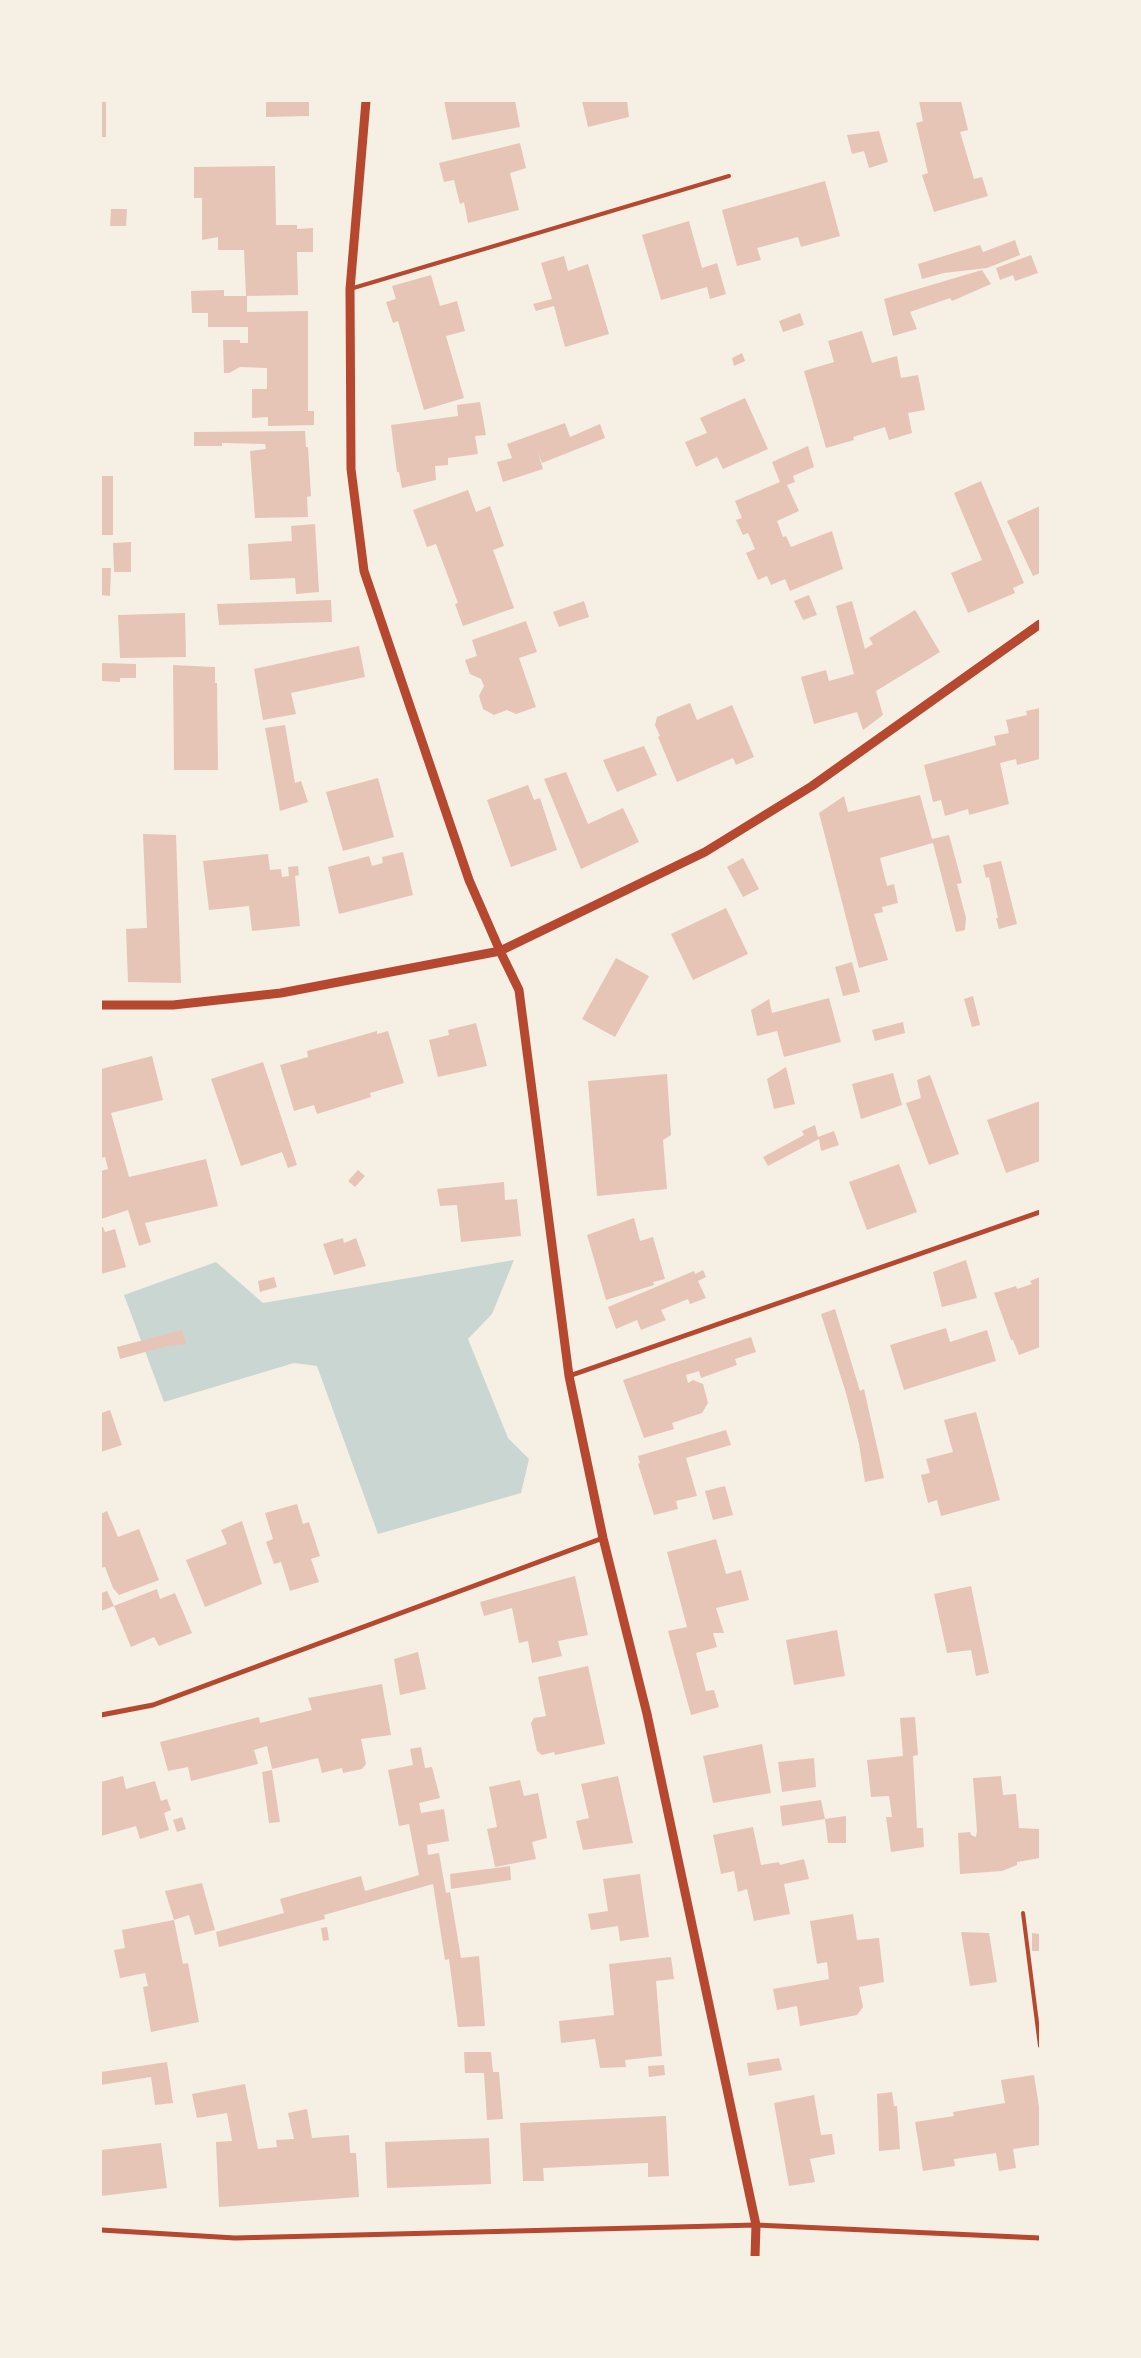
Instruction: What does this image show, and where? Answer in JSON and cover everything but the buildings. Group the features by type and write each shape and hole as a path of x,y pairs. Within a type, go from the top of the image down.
{"street":[{"path":"366,101 350,289 352,469 364,571 469,880 519,990 569,1376 603,1538 648,1714 756,2225 755,2257"},
{"path":"101,1005 173,1005 281,993 500,951 705,852 812,786 1040,624"},
{"path":"569,1376 1040,1212"},
{"path":"101,1715 153,1704 603,1538"},
{"path":"101,2230 235,2238 756,2225 1040,2238"}],"lane":[{"path":"350,289 729,176"},
{"path":"1023,1913 1040,2046"}],"shaded area":[{"path":"514,1260 492,1314 468,1339 508,1438 529,1459 521,1493 378,1534 317,1366 294,1363 164,1402 124,1295 216,1262 263,1303"}]}
